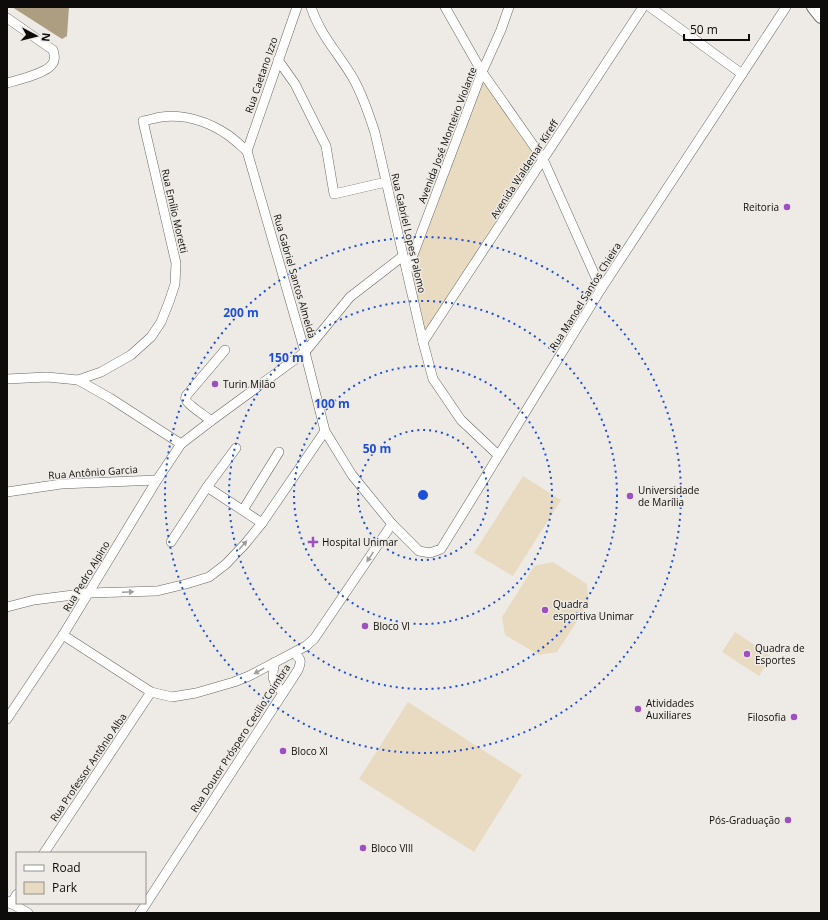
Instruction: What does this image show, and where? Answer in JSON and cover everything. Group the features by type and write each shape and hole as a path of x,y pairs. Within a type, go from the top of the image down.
{"main road":[{"path":"813,7 821,17"}],"street":[{"name":"Rua Caetano Izzo","path":"247,151 297,7"},
{"name":"Rua Gabriel Lopes Palomo","path":"311,7 322,34 353,79 366,104 375,133 423,342 433,379 461,420 498,455"},
{"path":"445,7 482,72 543,159 601,288"},
{"name":"Avenida José Monteiro Violante","path":"407,271 482,72 501,30 509,7"},
{"name":"Avenida Waldemar Kireff","path":"423,342 643,7"},
{"path":"650,7 742,74"},
{"name":"Rua Manoel Santos Chieira","path":"392,524 419,551 430,553 440,549 601,288 786,7"},
{"path":"7,18 53,50 55,58 53,64 46,70 7,83"},
{"path":"278,60 295,84 326,146 334,194 386,182"},
{"name":"Rua Emílio Moretti","path":"7,379 47,377 78,380 101,372 131,355 151,337 161,322 170,302 174,284 176,263 143,121 162,117 182,117 197,120 229,135 247,151"},
{"name":"Rua Gabriel Santos Almeida","path":"247,151 305,352 325,431 352,475 392,524"},
{"path":"78,380 110,398 181,444 211,420 305,352 350,297 403,256"},
{"path":"211,420 188,403 186,396 225,350"},
{"path":"7,607 34,600 89,593 157,591 186,584 209,576 226,564 262,522 325,431"},
{"name":"Rua Pedro Alpino","path":"7,719 63,635 157,480 181,444"},
{"path":"171,542 207,487 236,448"},
{"path":"243,510 279,452"},
{"name":"Rua Antônio Garcia","path":"7,492 61,484 157,480"},
{"path":"207,487 262,522"},
{"name":"Rua Doutor Próspero Cecilio Coimbra","path":"146,904 298,670 301,663 299,658 294,653 314,639 392,524"},
{"path":"63,635 151,692 172,697 196,693 234,682 294,653"},
{"path":"275,662 272,676 283,693"},
{"name":"Rua Professor Antônio Alba","path":"45,852 151,692"},
{"path":"9,902 28,913"},
{"name":"Rua Doutor Próspero Cecilio Coimbra","path":"140,913 146,904"}],"green space":[{"path":"482,72 543,159 423,342 407,271"},
{"path":"523,476 561,500 513,576 474,553"},
{"name":"Quadra esportiva Unimar","path":"553,562 587,584 589,603 557,652 539,655 505,635 502,617 534,566"},
{"name":"Quadra de Esportes","path":"735,632 771,656 759,676 722,652"},
{"path":"408,702 522,775 474,852 359,779"}],"shaded area":[{"path":"12,7 69,7 67,36 62,39"}],"place":[{"name":"Reitoria","path":"787,207"},
{"name":"Turin Milão","path":"215,384"},
{"name":"Universidade de Marília","path":"630,496"},
{"name":"Hospital Unimar","path":"313,542"},
{"name":"Quadra esportiva Unimar","path":"545,610"},
{"name":"Bloco Vl","path":"365,626"},
{"name":"Quadra de Esportes","path":"747,654"},
{"name":"Atividades Auxiliares","path":"638,709"},
{"name":"Filosofia","path":"794,717"},
{"name":"Bloco Xl","path":"283,751"},
{"name":"Pós-Graduação","path":"788,820"},
{"name":"Bloco Vlll","path":"363,848"}]}
